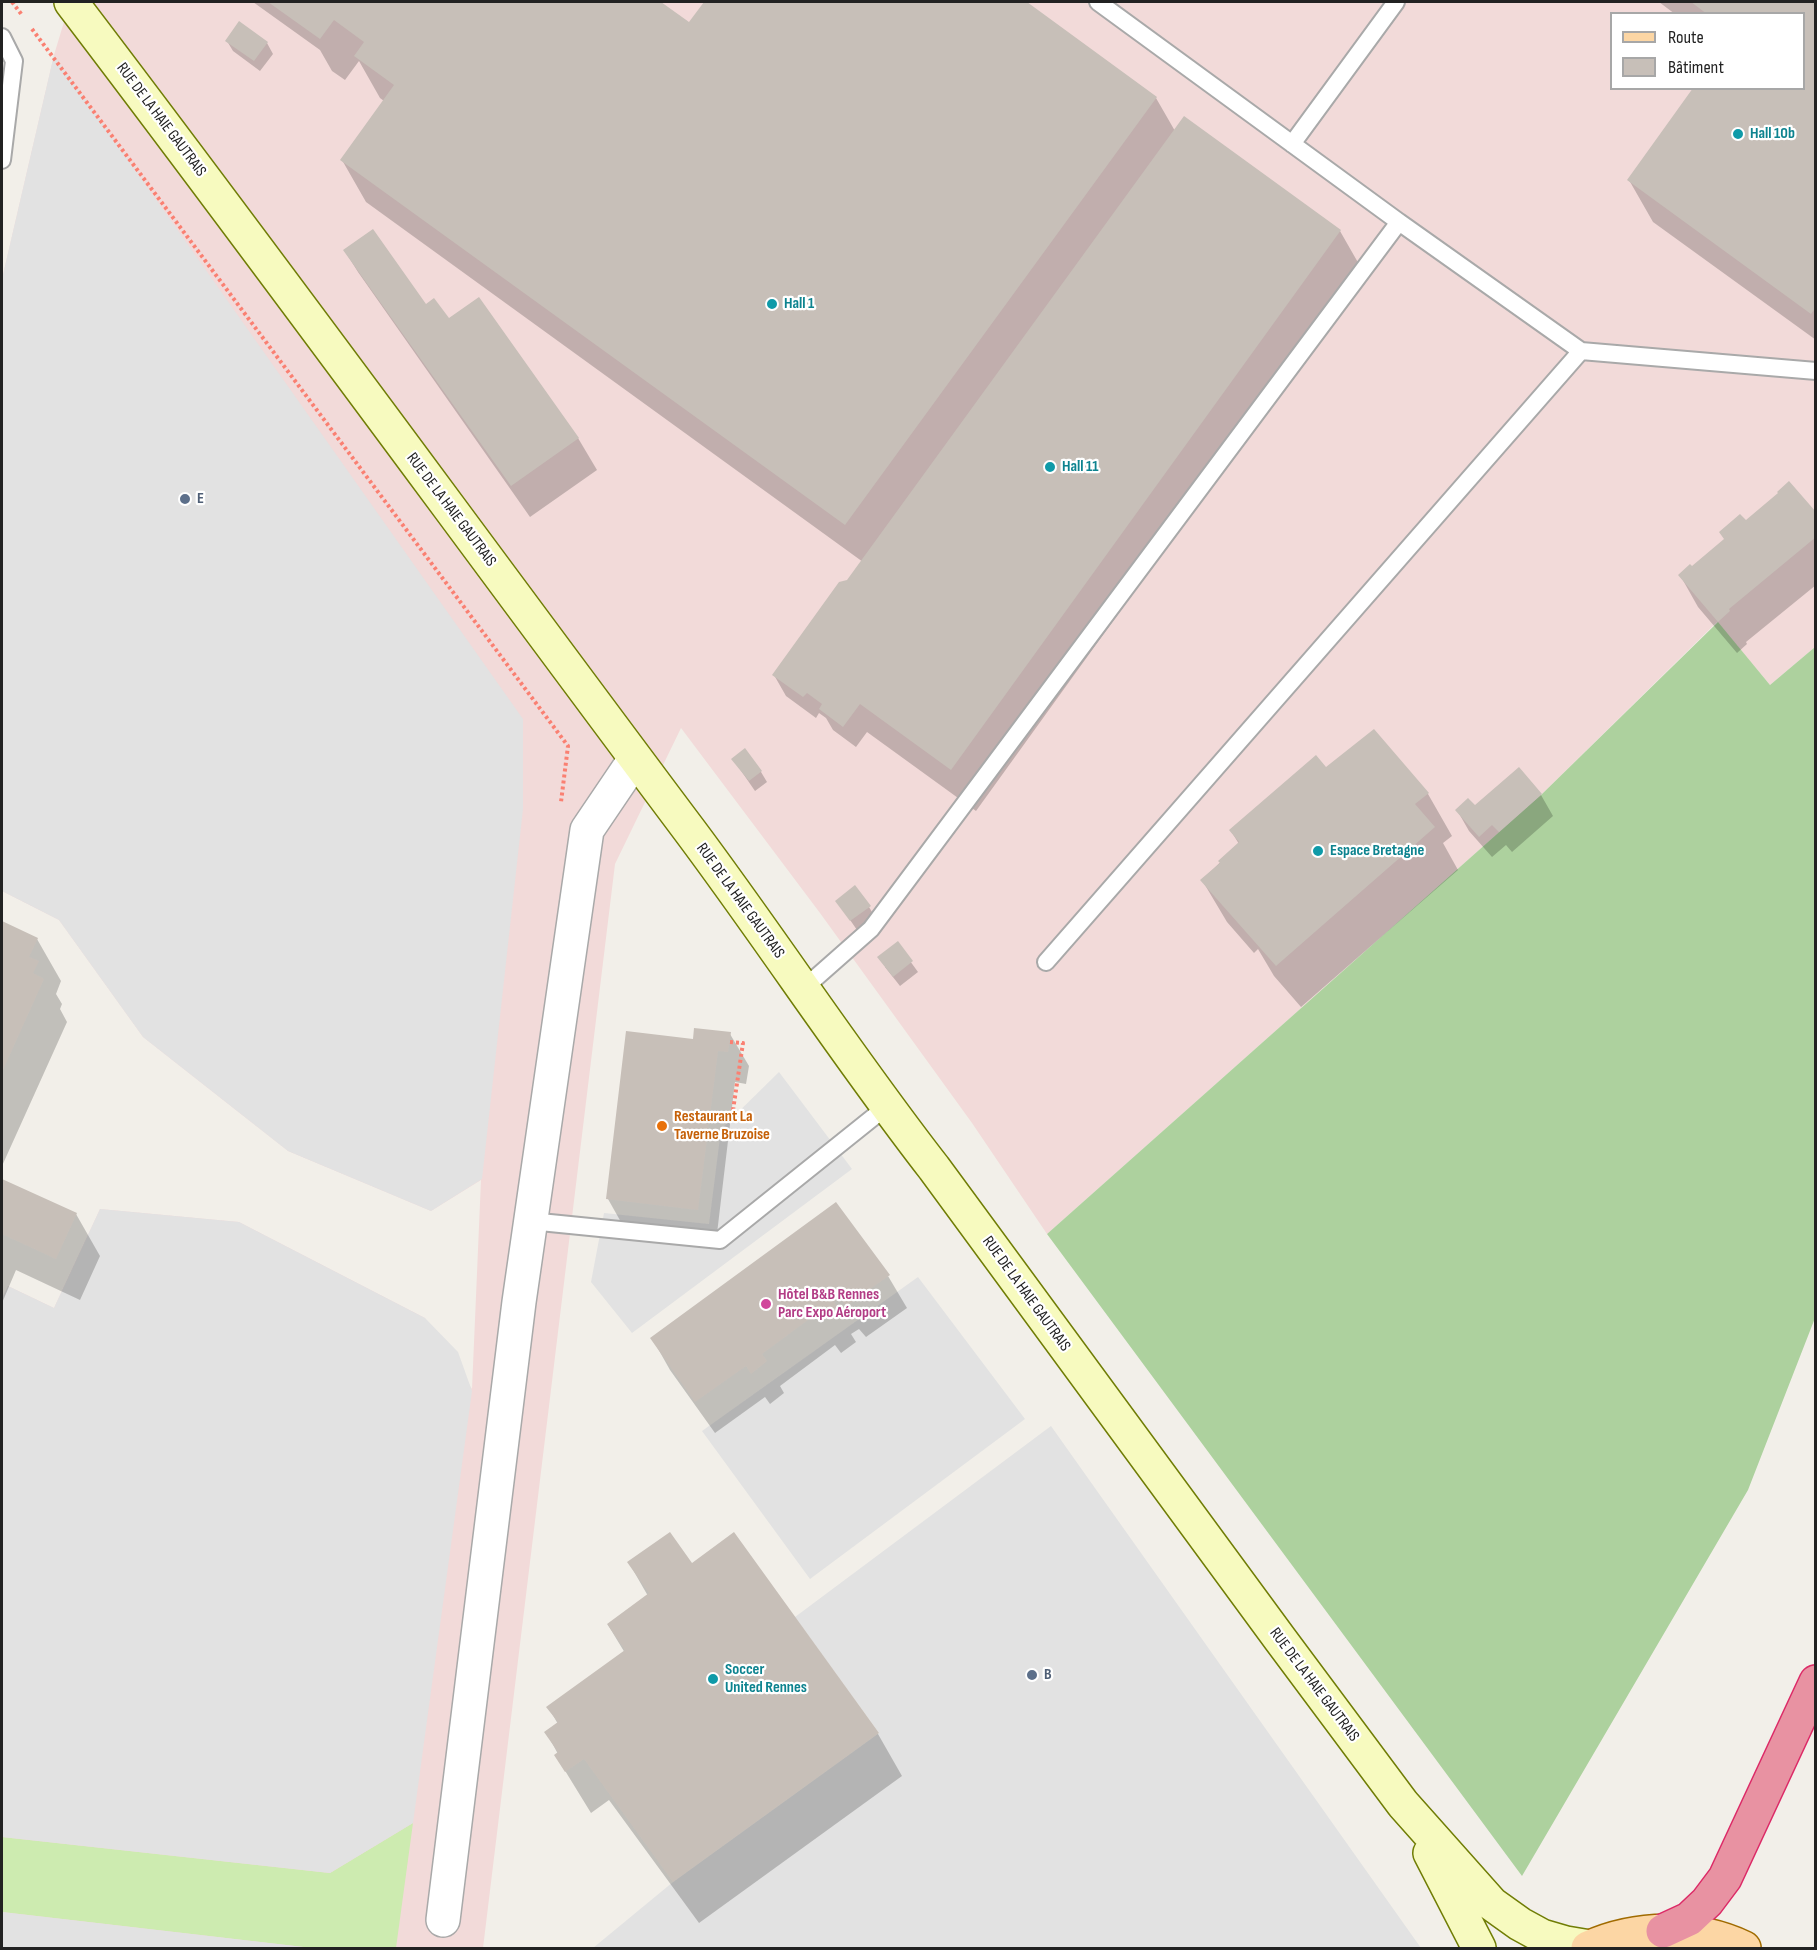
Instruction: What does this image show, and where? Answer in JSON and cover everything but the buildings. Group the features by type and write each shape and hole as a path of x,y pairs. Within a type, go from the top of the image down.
{"highway":[{"path":"1664,1931 1689,1919 1707,1902 1725,1878 1815,1682"}],"main road":[{"path":"1589,1948 1638,1933 1664,1931 1689,1932 1713,1937 1744,1948"}],"street":[{"name":"RUE DE LA HAIE GAUTRAIS","path":"71,2 692,834 886,1107 934,1168 1403,1804 1492,1904 1542,1936 1589,1948"},
{"path":"443,1920 516,1326 587,830 635,759"},
{"name":"RUE DE LA HAIE GAUTRAIS","path":"1403,1804 1479,1948"}],"lane":[{"path":"1098,2 1399,222 1581,351 1815,371"},
{"path":"1292,144 1396,2"},
{"path":"2,38 14,61 2,160"},
{"path":"803,989 871,929 1399,222"},
{"path":"1046,962 1581,351"},
{"path":"531,1221 720,1240 886,1107"}],"path":[{"path":"12,2 568,746 560,810"},
{"path":"730,1042 743,1043 732,1117"}],"shaded area":[{"path":"70,2 1815,2 1815,647 1770,685 1717,622 1542,794 1047,1234 972,1123 820,913 681,728 615,864 483,1948 2,1948 2,1298 8,1286 54,1308 100,1209 239,1222 425,1318 472,1389 481,1180 431,1211 288,1151 143,1037 59,920 2,891 2,279 54,55"},
{"name":"E","path":"54,55 523,719 523,809 482,1179 431,1211 288,1151 143,1037 59,920 2,891 2,279"},
{"path":"779,1072 852,1169 632,1333 591,1282 604,1213 709,1224 721,1129"},
{"path":"100,1209 239,1222 425,1318 458,1352 472,1391 413,1823 330,1873 2,1837 2,1298 8,1286 54,1308"},
{"path":"918,1277 1025,1419 810,1579 702,1431"},
{"name":"B","path":"1051,1426 1421,1948 593,1948 673,1882 879,1733 795,1617"},
{"path":"2,1912 312,1948 2,1948"}],"green space":[{"path":"1718,622 1770,685 1815,647 1815,1318 1748,1490 1522,1876 1047,1234 1542,794"},
{"path":"413,1823 396,1948 312,1948 2,1912 2,1837 330,1873"}],"place":[{"name":"Hall 10b","path":"1738,134"},
{"name":"Hall 1","path":"772,304"},
{"name":"Hall 11","path":"1050,467"},
{"name":"E","path":"185,499"},
{"name":"Espace Bretagne","path":"1318,851"},
{"name":"Restaurant La Taverne Bruzoise","path":"662,1126"},
{"name":"Hôtel B&B Rennes Parc Expo Aéroport","path":"766,1304"},
{"name":"B","path":"1032,1675"},
{"name":"Soccer United Rennes","path":"713,1679"}]}
